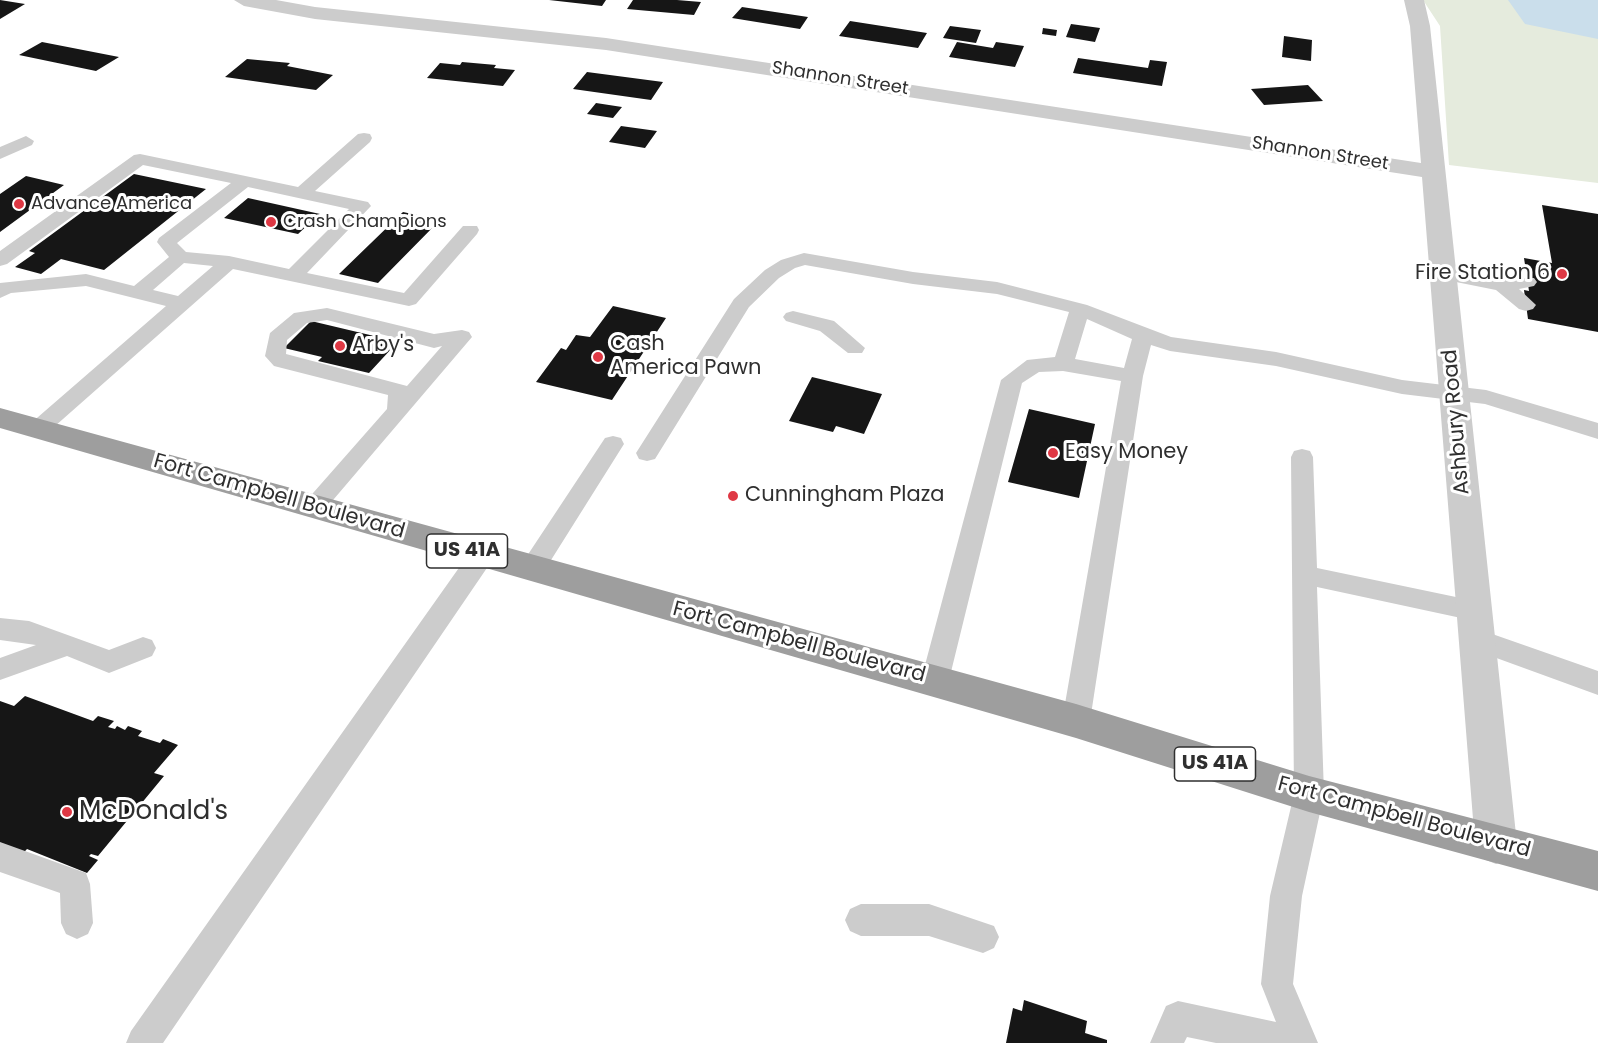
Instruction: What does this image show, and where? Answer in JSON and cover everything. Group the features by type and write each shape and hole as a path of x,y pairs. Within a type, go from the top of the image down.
{"highway":[{"name":"Fort Campbell Boulevard","path":"0,418 482,555 935,680 1310,794 1598,870"}],"street":[{"name":"Shannon Street","path":"244,0 326,15 618,45 1434,172"},
{"name":"Ashbury Road","path":"1414,0 1420,26 1496,844"}],"lane":[{"path":"302,193 364,138"},
{"path":"0,154 26,141"},
{"path":"0,260 140,159 362,206 293,276"},
{"path":"245,181 166,242 180,257 229,262 409,300 470,230"},
{"path":"138,293 180,257"},
{"path":"647,453 741,303 757,285 788,264 804,259 817,259 914,278 997,288 1080,309 1143,336 1170,344 1348,373 1402,387 1510,402 1598,430"},
{"path":"38,429 229,262"},
{"path":"1443,274 1502,285 1526,305"},
{"path":"1502,285 1526,274"},
{"path":"2,285 86,280 183,304"},
{"path":"1063,364 1080,309"},
{"path":"314,507 462,338 434,341 321,314 301,318 277,338 275,356 281,361 399,391 398,411"},
{"path":"793,317 827,326 855,348"},
{"path":"1076,721 1132,376 1143,336"},
{"path":"935,680 1012,380 1034,365 1063,364 1132,376"},
{"path":"532,569 613,444"},
{"path":"1301,1043 1277,984 1286,896 1310,794 1302,457"},
{"path":"143,1043 482,555"},
{"path":"1305,575 1476,626 1598,683"},
{"path":"0,629 19,629 68,645 109,662 143,648"},
{"path":"0,669 68,645"},
{"path":"0,857 75,884 77,923"},
{"path":"861,920 929,920 983,937"},
{"path":"1173,1030 1294,1043"}],"shaded area":[{"path":"1423,0 1598,0 1598,183 1449,165 1440,26"}],"water":[{"path":"1508,0 1598,0 1598,39 1525,24"}],"building":[{"path":"0,0 25,4 0,19"},
{"path":"549,0 606,0 602,6"},
{"path":"633,0 701,2 694,15 627,9"},
{"path":"742,7 808,17 800,29 732,18"},
{"path":"850,21 927,33 918,48 839,36"},
{"path":"1071,24 1100,28 1095,42 1066,37"},
{"path":"950,26 981,30 976,43 943,38"},
{"path":"1043,28 1057,30 1056,36 1042,34"},
{"path":"1284,36 1312,40 1311,61 1282,57"},
{"path":"42,42 119,57 96,71 19,55"},
{"path":"957,42 993,48 996,42 1024,46 1015,67 949,57"},
{"path":"1078,58 1148,68 1150,60 1167,62 1162,86 1073,73"},
{"path":"247,59 290,63 287,66 333,75 316,90 225,77"},
{"path":"462,62 496,65 494,68 515,70 503,86 427,78 440,63 460,65"},
{"path":"587,72 663,82 651,100 573,89"},
{"path":"1308,85 1323,101 1264,105 1251,89"},
{"path":"596,103 622,107 613,118 587,114"},
{"path":"621,126 657,131 645,148 609,142"},
{"path":"134,174 206,189 104,270 61,259 41,274 15,267 35,253 29,251"},
{"name":"Advance America","path":"26,176 64,185 0,232 0,194"},
{"path":"248,198 320,214 298,234 224,218"},
{"name":"Fire Station 6","path":"1542,205 1598,214 1598,332 1528,319 1524,290 1529,291 1524,258 1552,263"},
{"path":"403,212 440,220 378,283 339,274"},
{"name":"Cash America Pawn","path":"613,306 666,318 612,400 536,382 561,348 566,350 576,335 590,337"},
{"path":"311,321 391,340 386,345 393,347 369,373 318,361 322,357 284,348"},
{"path":"812,377 882,394 864,434 836,426 833,432 789,421"},
{"name":"Easy Money","path":"1029,409 1095,424 1079,498 1008,482"},
{"name":"McDonald's","path":"25,696 93,721 98,716 114,721 108,727 115,729 117,726 125,730 128,726 142,731 138,736 160,743 163,739 178,745 154,773 164,776 98,856 91,854 89,856 98,860 87,873 27,849 15,862 0,856 0,701 14,706"},
{"path":"1024,1000 1087,1021 1085,1033 1107,1040 1107,1043 1006,1043 1013,1008 1022,1011"}],"place":[{"name":"Advance America","path":"19,204"},
{"name":"Crash Champions","path":"271,222"},
{"name":"Fire Station 6","path":"1562,274"},
{"name":"Arby's","path":"340,346"},
{"name":"Cash America Pawn","path":"598,357"},
{"name":"Easy Money","path":"1053,453"},
{"name":"Cunningham Plaza","path":"733,496"},
{"name":"McDonald's","path":"67,812"}]}
